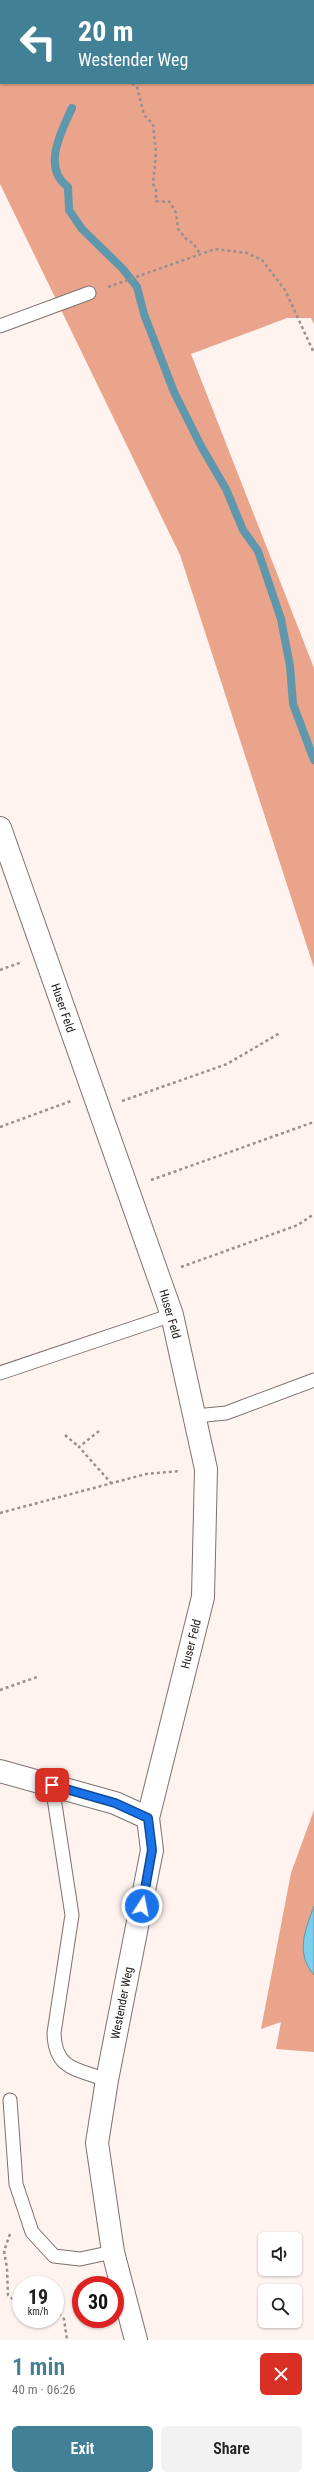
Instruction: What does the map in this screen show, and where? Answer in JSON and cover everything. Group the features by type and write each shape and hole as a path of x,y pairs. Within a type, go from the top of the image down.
{"street":[{"name":"Huser Feld","path":"0,828 172,1315 206,1469 203,1597 148,1818"},
{"path":"0,1771 115,1803 148,1818"},
{"name":"Westender Weg","path":"136,2340 113,2252 97,2143 107,2080 152,1850 148,1818"}],"lane":[{"path":"0,326 90,293"},
{"path":"0,1373 172,1315"},
{"path":"195,1416 226,1413 314,1380"},
{"path":"52,1785 72,1915 54,2033 55,2050 66,2064 107,2080"},
{"path":"10,2100 16,2184 32,2232 54,2256 80,2259 113,2252"}],"path":[{"path":"133,84 137,87 144,115 153,124 155,136 153,184 156,190 156,201 170,202 176,213 178,229 187,240 193,243 200,254"},
{"path":"90,293 215,250 230,249 247,253 262,260 285,290 314,353"},
{"path":"0,1128 227,1064 280,1033"},
{"path":"128,1189 314,1122"},
{"path":"158,1275 298,1225 314,1214"},
{"path":"80,1447 99,1431"},
{"path":"65,1435 80,1447 111,1482"},
{"path":"0,1513 111,1482 146,1474 206,1469"},
{"path":"0,1690 37,1678"},
{"path":"11,2231 2,2251 7,2268 8,2295 12,2298"},
{"path":"64,2319 67,2340"}],"shaded area":[{"path":"0,84 314,84 314,324 311,318 287,318 191,354 314,668 314,968 180,555 0,184"},
{"path":"314,1810 314,2052 276,2049 281,2022 261,2029 291,1873"}],"water":[{"path":"314,1906 314,1975 308,1967 303,1950 305,1933"}],"waterway":[{"path":"72,108 59,138 55,159 56,170 60,179 68,187 69,210 82,229 123,269 137,287 144,314 174,392 201,446 226,489 243,530 258,551 281,619 290,666 293,704 314,760"}],"route":[{"path":"52,1785 115,1803 148,1818 152,1850 142,1906"}]}
